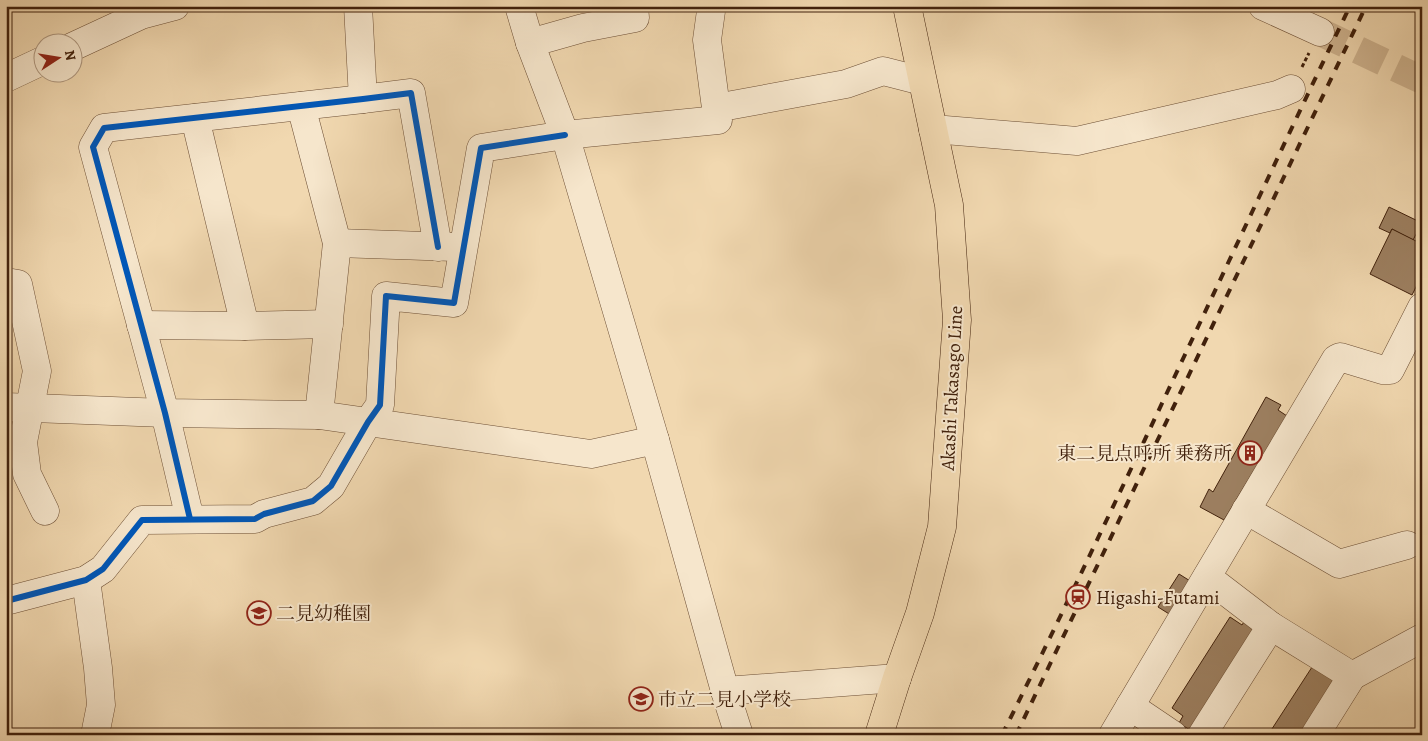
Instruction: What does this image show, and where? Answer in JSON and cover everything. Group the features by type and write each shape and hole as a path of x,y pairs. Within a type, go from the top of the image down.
{"main road":[{"name":"Akashi Takasago Line","path":"880,735 897,678 920,614 942,526 957,320 949,205 907,6"}],"street":[{"path":"82,42 141,15 175,6"},
{"path":"358,6 363,99"},
{"path":"519,6 530,44 565,134 739,735"},
{"path":"530,44 583,28 635,18 634,6"},
{"path":"450,247 481,148 565,134 718,120 707,40 711,6"},
{"path":"1262,6 1320,32"},
{"path":"6,78 32,66"},
{"path":"716,108 846,84 883,71 922,82"},
{"path":"932,129 1077,141 1277,95 1291,89"},
{"path":"6,601 86,580 103,569 142,520 254,519 264,514 313,500 331,486 380,405 386,296 454,302 450,247 411,92 104,128 93,147 165,413 190,519"},
{"path":"301,106 338,243 319,416"},
{"path":"195,118 245,326"},
{"path":"338,243 450,247"},
{"path":"6,282 18,284 37,371 18,408 27,474 46,511"},
{"path":"1113,735 1336,359 1340,357 1383,370 1390,370 1422,307"},
{"path":"141,325 245,326 329,324"},
{"path":"18,408 319,416 591,454 655,440"},
{"path":"1246,510 1339,564 1407,545"},
{"path":"1207,577 1271,626 1352,676"},
{"path":"86,580 101,705 95,735"},
{"path":"1202,735 1271,626"},
{"path":"1320,732 1352,676 1422,638"},
{"path":"725,690 897,678"},
{"path":"1130,706 1173,735"}],"path":[{"path":"1291,89 1320,32"}],"building":[{"path":"1389,207 1422,223 1413,240 1392,229 1390,233 1379,228"},
{"path":"1392,229 1422,244 1422,275 1412,295 1370,274"},
{"name":"東二見点呼所 乗務所","path":"1266,397 1281,405 1278,410 1287,416 1224,520 1200,507 1209,489 1213,492"},
{"path":"1179,574 1195,584 1174,617 1158,607"},
{"path":"1248,615 1262,624 1193,732 1179,723 1183,716 1172,708 1230,617 1242,625"},
{"path":"1314,664 1342,676 1305,735 1268,735"}],"tunnel":[{"path":"1320,32 1422,80"}],"railway":[{"path":"1002,735 1091,554 1350,6"},
{"path":"1016,735 1366,6"}],"cycle path":[{"path":"190,519 165,413 93,147 104,128 411,93 438,247"},
{"path":"6,601 86,580 103,569 142,520 255,519 264,514 313,501 331,486 380,405 386,296 454,303 481,148 565,135"}],"place":[{"name":"東二見点呼所 乗務所","path":"1250,453"},
{"name":"Higashi-Futami","path":"1078,597"},
{"name":"二見幼稚園","path":"259,613"},
{"name":"市立二見小学校","path":"641,699"}]}
